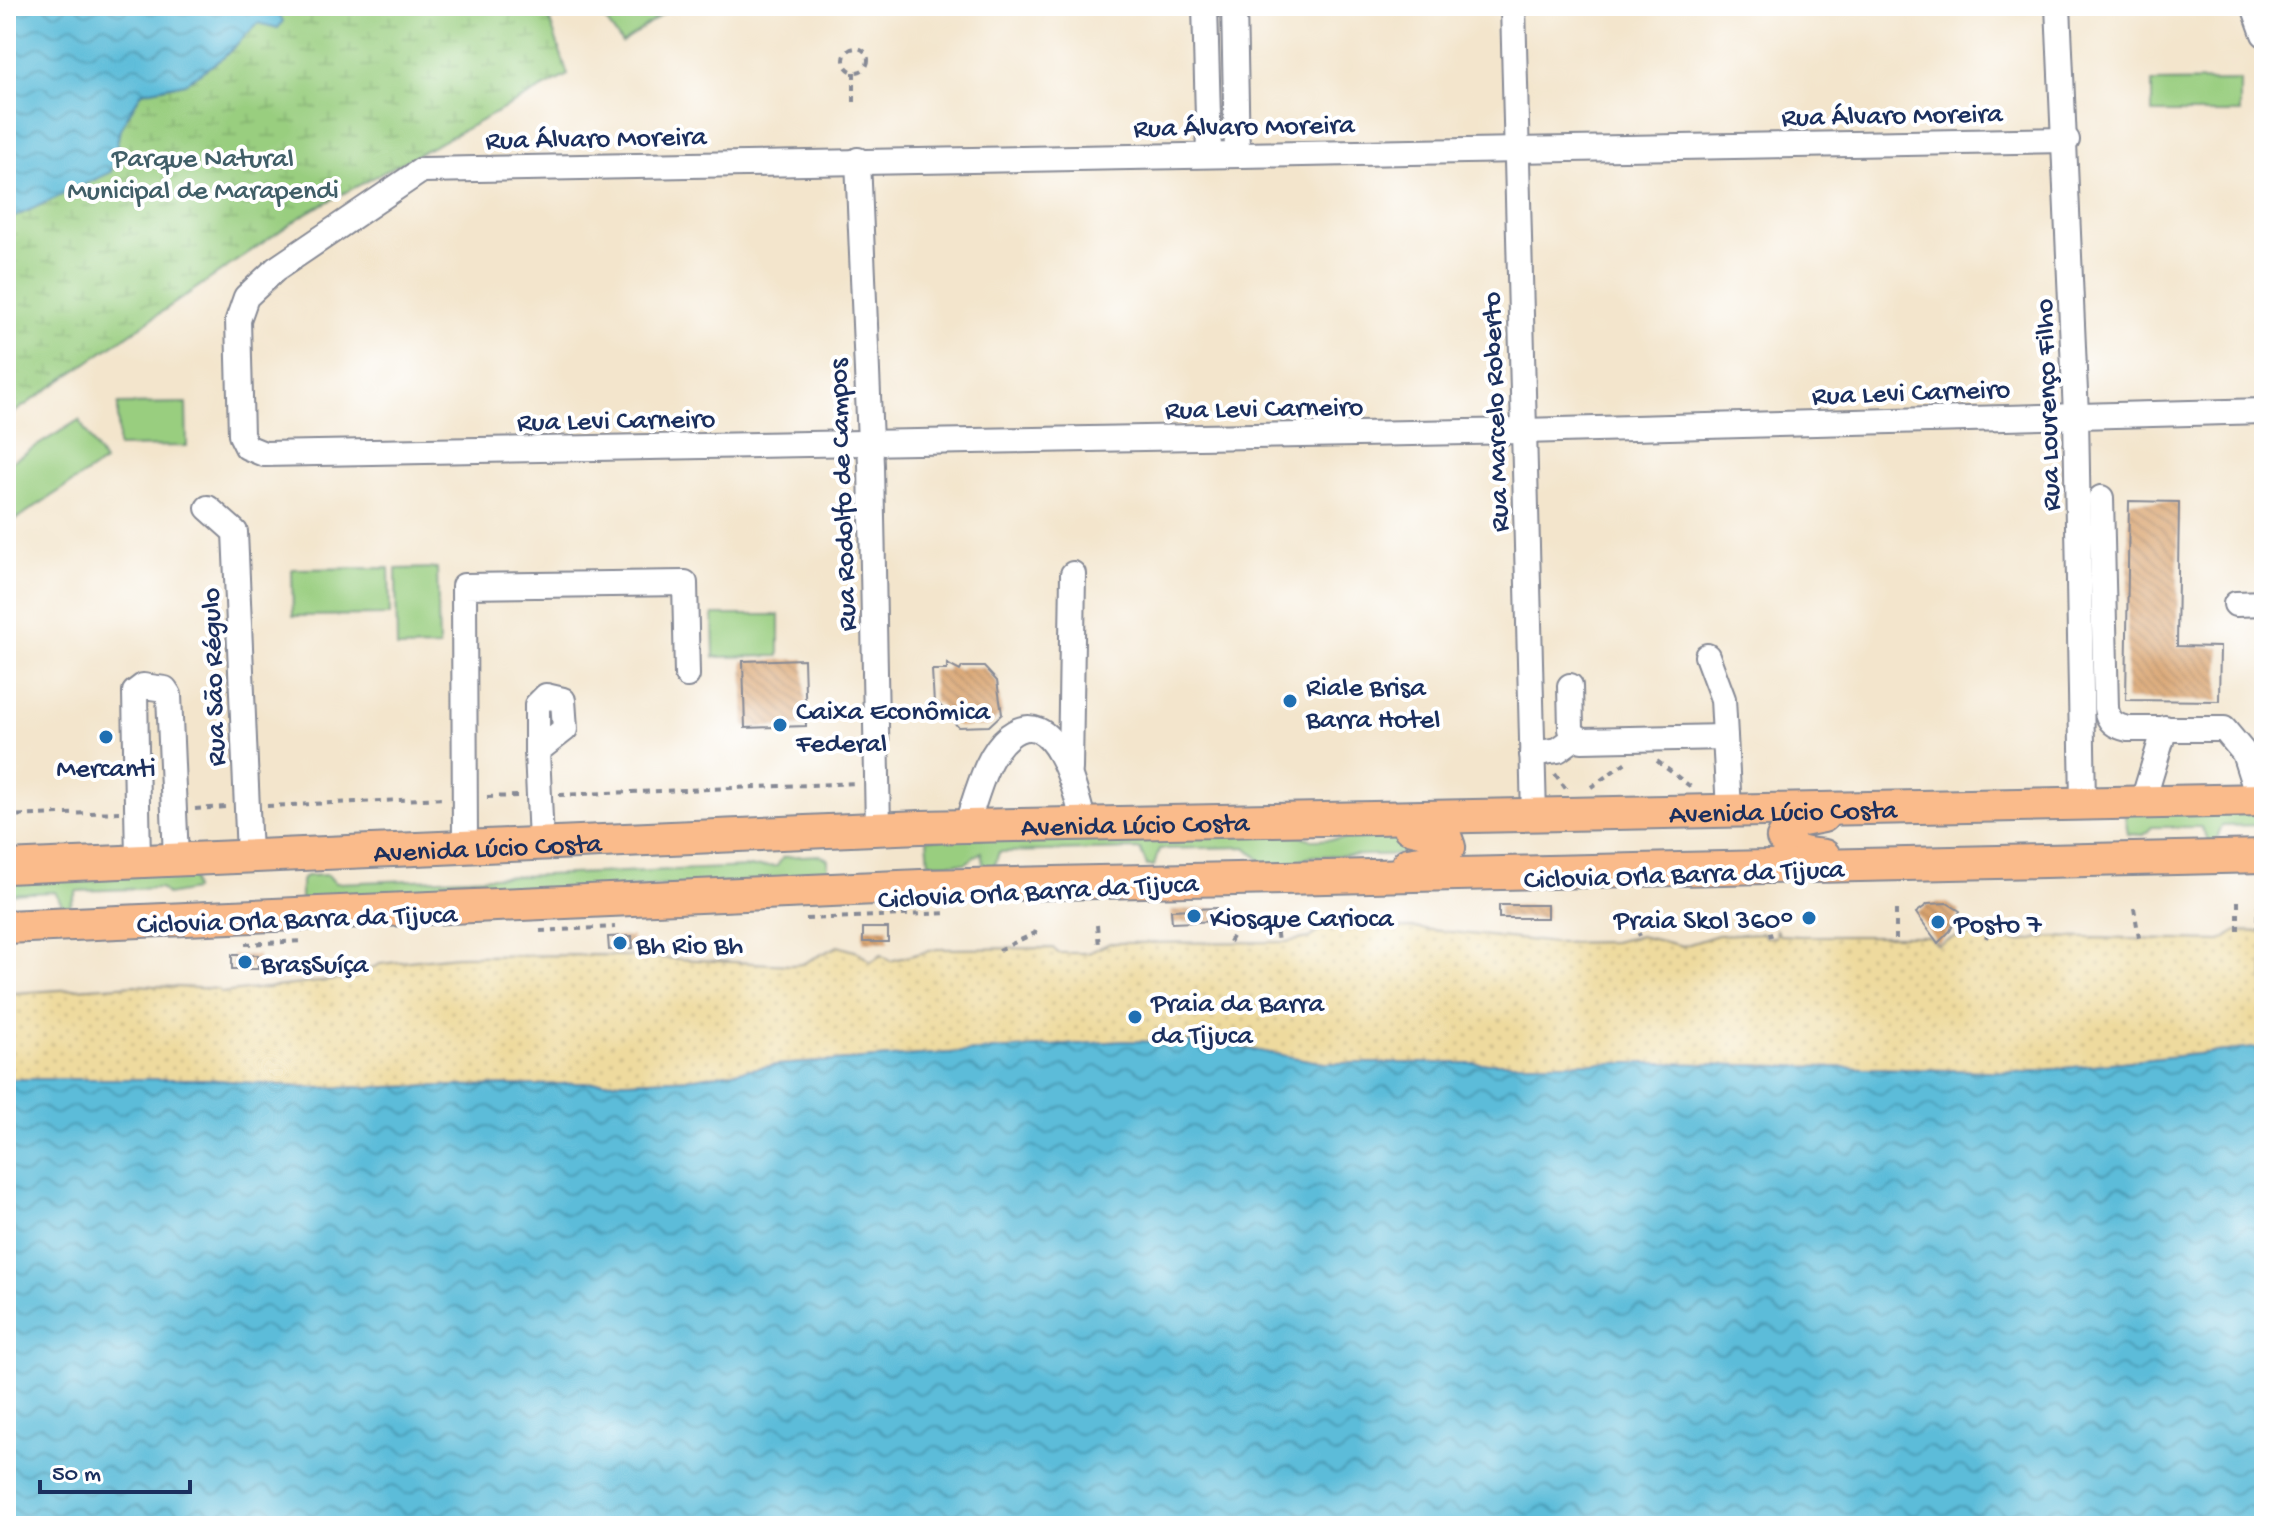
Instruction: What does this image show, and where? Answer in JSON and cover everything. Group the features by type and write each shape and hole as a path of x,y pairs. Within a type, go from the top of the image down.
{"main road":[{"name":"Avenida Lúcio Costa","path":"6,867 878,828 1348,817 1563,805 1729,810 2261,800"},
{"path":"1872,863 1800,853 1789,847 1783,838 1792,822 1873,808"},
{"path":"1330,878 1439,859 1449,847 1445,836 1438,832 1348,817"},
{"name":"Avenida Lúcio Costa","path":"6,927 921,886 2264,856"}],"street":[{"path":"1205,6 1209,154"},
{"path":"1234,6 1237,153"},
{"name":"Rua Marcelo Roberto","path":"1513,6 1532,754 1563,805"},
{"name":"Rua Lourenço Filho","path":"2058,6 2067,140 2076,415 2083,802"},
{"path":"2254,6 2264,34"},
{"name":"Rua Álvaro Moreira","path":"264,454 247,447 241,435 238,320 246,297 276,269 422,170 2067,140"},
{"name":"Rua Rodolfo de Campos","path":"858,160 870,443 878,828"},
{"name":"Rua Levi Carneiro","path":"264,454 1523,431 2264,411"},
{"path":"2101,498 2107,713 2117,726 2209,727 2230,733 2244,753 2261,800"},
{"name":"Rua São Régulo","path":"208,508 235,532 249,855"},
{"path":"1070,771 1073,574"},
{"path":"465,846 464,586 685,583 687,675"},
{"path":"2236,604 2264,603"},
{"path":"1707,656 1722,693 1729,810"},
{"path":"138,861 135,692 143,686 165,689 169,695 176,858"},
{"path":"1570,686 1571,729 1576,737"},
{"path":"2143,801 2165,728"},
{"path":"966,826 988,766 1007,737 1021,730 1036,730 1052,740 1070,771 1084,824"},
{"path":"1532,754 1558,750 1576,737 1725,737"},
{"path":"537,751 541,842"}],"path":[{"path":"858,49 867,61 861,71 854,72 845,66 844,58 851,50 858,49"},
{"path":"854,72 854,106"},
{"path":"1563,805 1633,758"},
{"path":"1652,758 1699,793"},
{"path":"2238,901 2238,931"},
{"path":"2257,932 2258,903"},
{"path":"2134,908 2139,938"},
{"path":"1896,910 1896,939"},
{"path":"1629,911 1640,936"},
{"name":"Ciclovia Orla Barra da Tijuca","path":"796,919 952,912"},
{"path":"1986,938 1997,913"},
{"path":"1229,942 1242,919"},
{"path":"1275,921 1278,942"},
{"path":"1767,921 1771,937"},
{"path":"1097,925 1099,946"},
{"path":"529,931 619,927"},
{"path":"999,950 1035,933 1037,927"},
{"name":"Ciclovia Orla Barra da Tijuca","path":"235,945 313,940"}],"green space":[{"name":"Parque Natural Municipal de Marapendi","path":"272,6 545,6 568,75 308,212 6,418 6,221 111,172 120,129 142,92 185,83 224,57"},
{"path":"595,6 674,6 622,43"},
{"path":"2240,81 2240,113 2152,113 2152,82"},
{"path":"186,403 187,446 118,447 118,404"},
{"path":"79,420 104,462 16,519 6,504 6,465"},
{"path":"389,568 390,615 293,616 292,569"},
{"path":"437,568 439,647 397,648 396,569"},
{"path":"713,615 779,615 779,656 714,657"},
{"path":"2264,808 2264,825 2222,826 2216,841 2209,841 2201,827 2152,827 2144,835 2128,834 2124,811"},
{"path":"1283,831 1314,840 1425,836 1424,854 1313,856 1284,867 1268,867 1246,847 1159,849 1154,866 1147,866 1140,849 999,852 994,868 984,869 981,852 966,863 929,863 927,839"},
{"path":"820,855 828,859 828,879 301,900 301,881 306,876 328,875 335,883 777,866 783,857"},
{"path":"192,870 194,890 167,895 160,888 77,891 70,905 63,906 55,892 6,894 6,879"}],"sand":[{"name":"Praia da Barra da Tijuca","path":"1412,928 1555,943 1613,942 1640,936 1683,946 1718,935 1764,933 1765,937 1775,937 1776,930 1779,935 1799,936 1928,936 1938,945 1964,936 2015,941 2043,937 2220,941 2238,931 2264,932 2264,1047 2026,1072 1665,1063 1324,1063 1217,1043 1123,1041 776,1065 695,1078 538,1085 311,1088 206,1079 6,1079 6,994 15,993 134,985 218,989 221,993 337,980 354,977 380,964 457,956 603,955 791,965 802,964 838,946 858,952 871,962 881,955 890,961 937,949 1053,948 1058,953 1088,953 1110,943 1286,942 1309,938 1322,929"}],"water":[{"path":"6,6 272,6 283,21 278,28 258,23 224,57 185,83 142,92 120,129 111,172 6,221"},
{"path":"1123,1041 1217,1043 1324,1063 1665,1063 2026,1072 2264,1047 2264,1526 6,1526 6,1079 206,1079 311,1088 538,1085 695,1078 776,1065"}],"building":[{"path":"2129,501 2179,502 2177,646 2220,647 2219,701 2126,700"},
{"path":"804,659 806,726 745,728 743,661"},
{"path":"947,664 960,671 962,667 984,667 997,681 1002,714 989,726 958,727 938,703 934,703 932,670 947,670"},
{"name":"Posto 7","path":"1947,903 1960,911 1950,931 1938,943 1916,913 1928,904"},
{"path":"1499,905 1547,905 1547,918 1499,918"},
{"name":"Kiosque Carioca","path":"1217,908 1218,921 1172,923 1171,910"},
{"path":"863,928 888,928 888,942 863,942"},
{"name":"Bh Rio Bh","path":"632,936 633,948 609,950 608,937"},
{"name":"BrasSuíça","path":"232,955 258,955 258,969 232,969"}],"place":[{"name":"Riale Brisa Barra Hotel","path":"1290,701"},
{"name":"Caixa Econômica Federal","path":"780,725"},
{"name":"Mercanti","path":"106,737"},
{"name":"Kiosque Carioca","path":"1194,916"},
{"name":"Praia Skol 360°","path":"1809,918"},
{"name":"Posto 7","path":"1938,922"},
{"name":"Bh Rio Bh","path":"620,943"},
{"name":"BrasSuíça","path":"245,962"},
{"name":"Praia da Barra da Tijuca","path":"1135,1017"}]}
